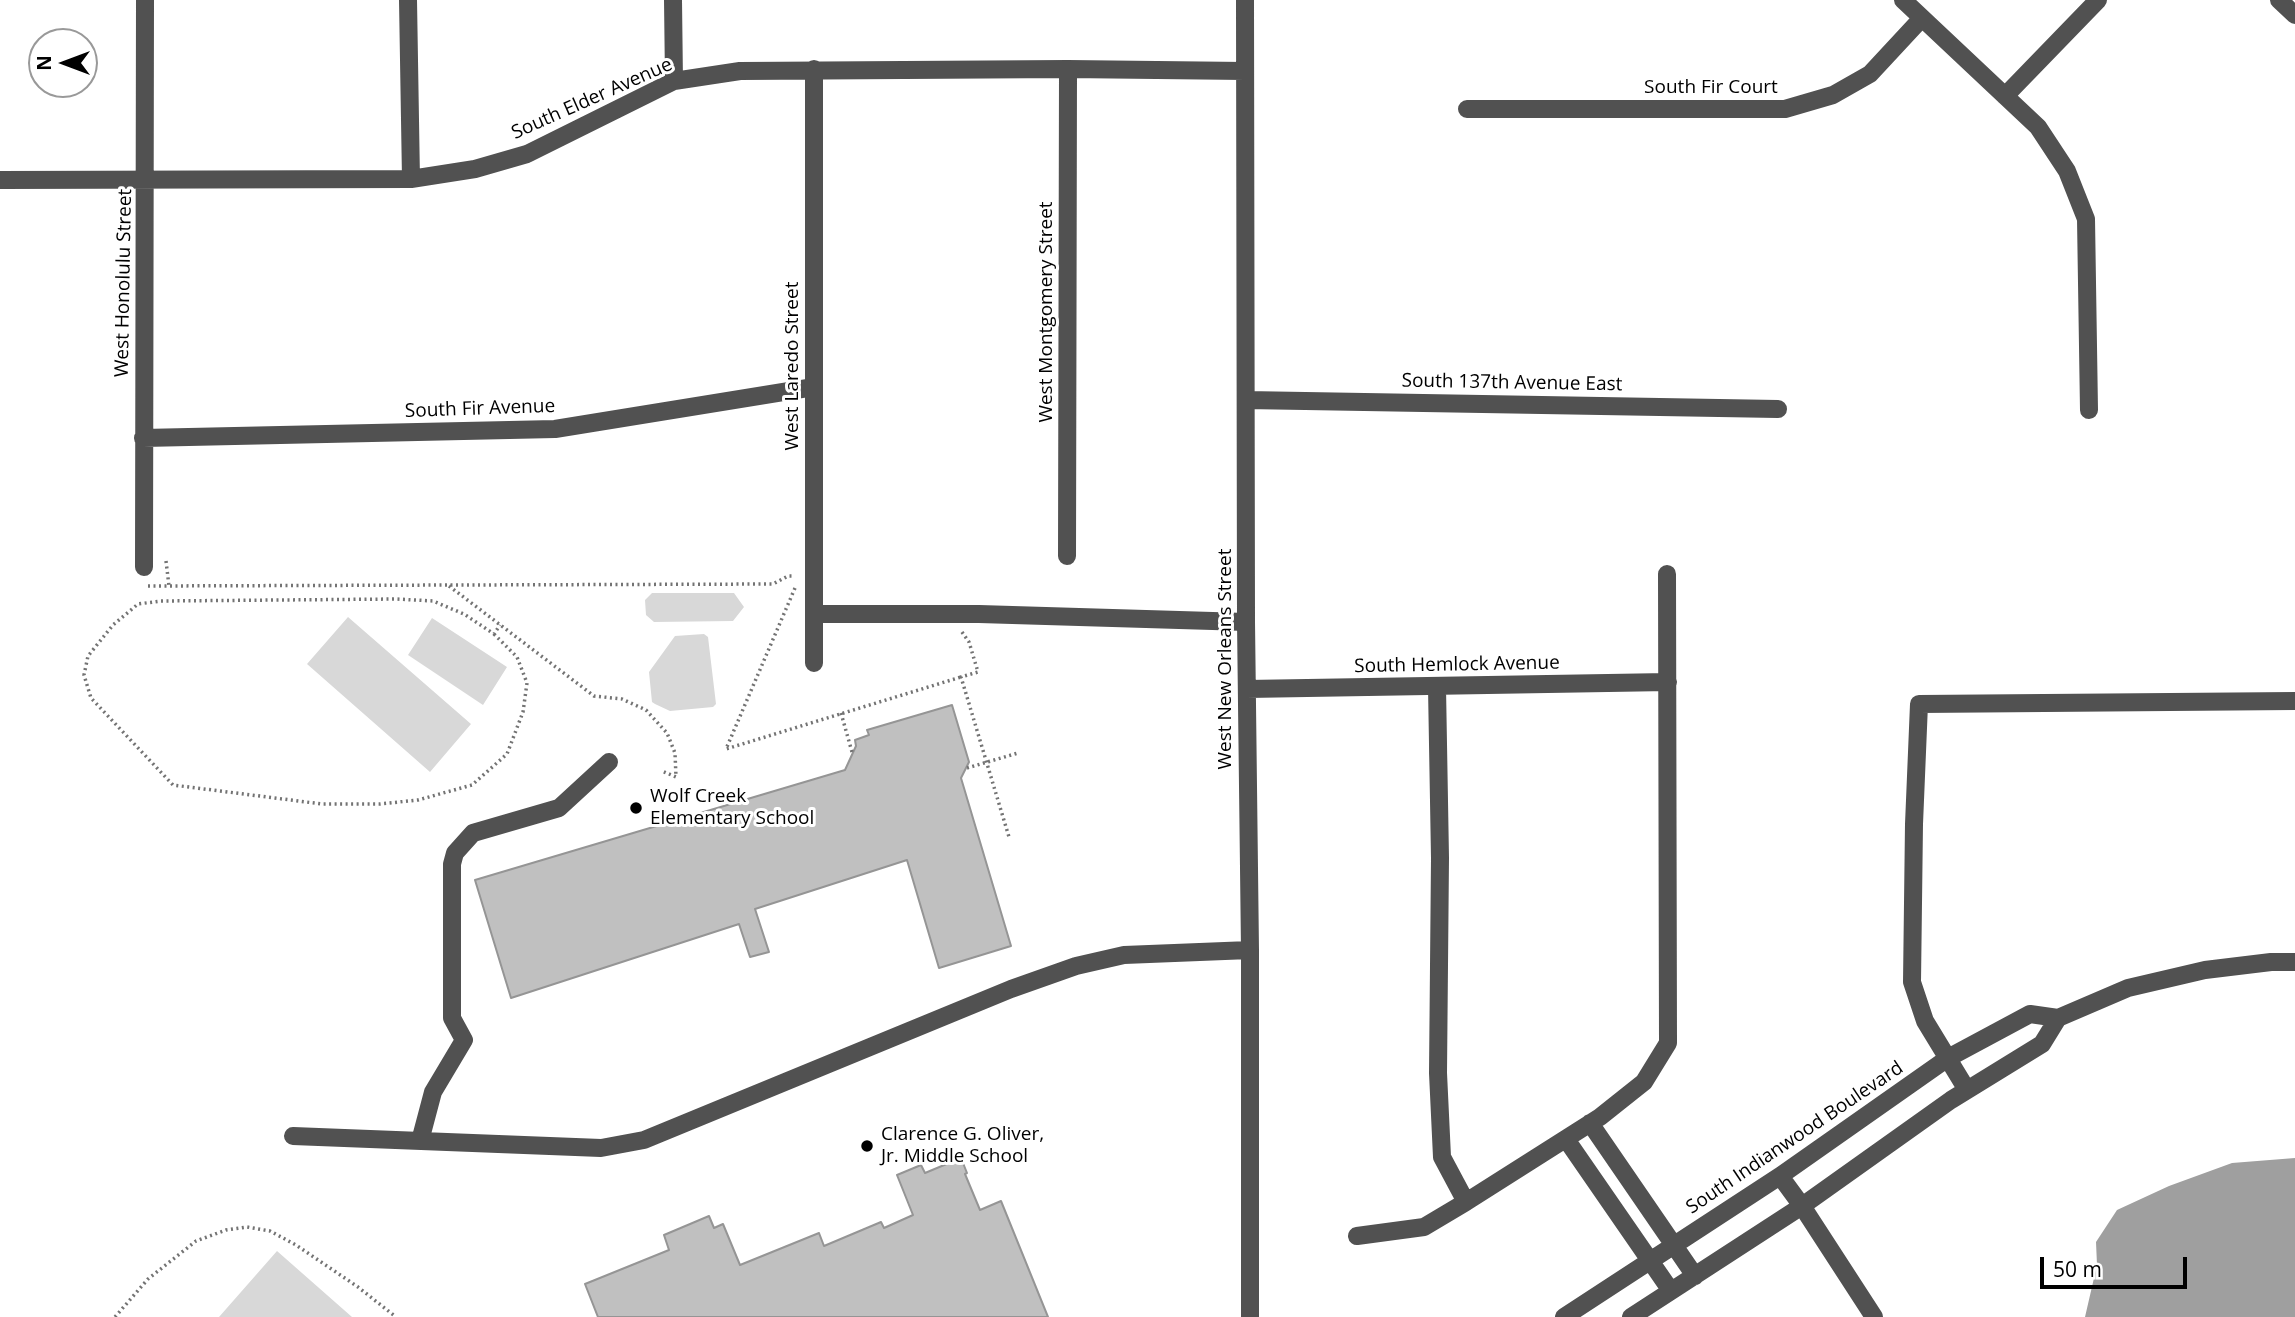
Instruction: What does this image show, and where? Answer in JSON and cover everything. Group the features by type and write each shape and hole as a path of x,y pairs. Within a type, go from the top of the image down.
{"street":[{"name":"West Honolulu Street","path":"144,567 145,0"},
{"path":"408,0 411,179"},
{"path":"673,0 674,81"},
{"name":"West New Orleans Street","path":"1245,0 1250,1317"},
{"path":"1903,0 2038,127 2067,171 2086,219 2089,410"},
{"path":"2005,96 2098,0"},
{"path":"2279,0 2295,15"},
{"name":"South Fir Court","path":"1467,109 1786,109 1833,94 1870,74 1922,18"},
{"name":"West Laredo Street","path":"814,69 814,663"},
{"name":"West Montgomery Street","path":"1067,556 1068,69"},
{"name":"South Elder Avenue","path":"0,180 411,179 475,169 527,154 674,81 740,71 1245,71"},
{"name":"South Fir Avenue","path":"143,438 555,429 814,387"},
{"name":"South 137th Avenue East","path":"1246,400 1778,409"},
{"path":"1357,1236 1424,1227 1466,1202 1590,1124 1644,1082 1668,1043 1667,574"},
{"path":"815,614 979,614 1246,622"},
{"name":"South Hemlock Avenue","path":"1247,689 1668,682"},
{"path":"1437,687 1440,858 1438,1073 1442,1157 1466,1202"},
{"path":"1967,1090 1925,1021 1912,982 1913,824 1919,704 2295,701"},
{"path":"420,1141 433,1092 464,1040 452,1018 452,864 455,853 472,834 559,808 609,762"},
{"path":"293,1136 601,1148 644,1140 1011,989 1076,966 1124,955 1250,950"},
{"name":"South Indianwood Boulevard","path":"1564,1317 1780,1176 1948,1059 2030,1014 2057,1018 2128,988 2205,970 2271,962 2295,962"},
{"path":"1631,1317 1802,1206 1967,1090 2042,1044 2057,1018"},
{"path":"1590,1124 1695,1276"},
{"path":"1566,1139 1671,1291"},
{"path":"1780,1176 1874,1317"},
{"path":"1607,1197 1631,1182"}],"path":[{"path":"166,561 169,586"},
{"path":"141,586 773,584 788,576 795,576"},
{"path":"448,585 594,696 629,701 653,717 667,733 675,753 676,777 662,771"},
{"path":"795,588 726,749 978,672 966,635 957,630"},
{"path":"161,601 433,601 464,614 494,635 517,657 527,683 523,712 508,754 472,785 418,800 322,804 173,785 91,698 84,675 88,656 113,625 138,604 161,601"},
{"path":"494,635 500,625"},
{"path":"961,677 1009,838"},
{"path":"841,713 852,752"},
{"path":"967,768 1018,753"},
{"path":"115,1317 148,1279 196,1241 226,1230 247,1227 270,1231 296,1245 358,1287 396,1317"}],"shaded area":[{"path":"652,593 734,593 744,607 733,621 654,622 646,615 645,600"},
{"path":"348,617 471,724 430,772 307,664"},
{"path":"432,618 507,667 483,705 408,655"},
{"path":"704,634 708,637 716,704 713,707 670,711 652,702 649,672 675,636"},
{"path":"2295,1158 2295,1317 2085,1317 2097,1265 2096,1242 2117,1210 2169,1186 2232,1163"},
{"path":"277,1251 352,1317 219,1317"}],"building":[{"path":"952,705 969,762 961,778 1011,946 939,968 907,860 755,909 769,952 750,957 739,924 511,998 475,880 845,770 856,746 855,740 869,735 867,730"},
{"path":"961,1158 980,1210 1001,1201 1048,1317 598,1317 585,1284 669,1250 664,1235 709,1216 714,1228 723,1224 740,1265 819,1233 824,1246 881,1222 884,1228 913,1215 897,1175 921,1165 925,1173"}],"place":[{"name":"Wolf Creek Elementary School","path":"636,808"},
{"name":"Clarence G. Oliver, Jr. Middle School","path":"867,1146"}]}
